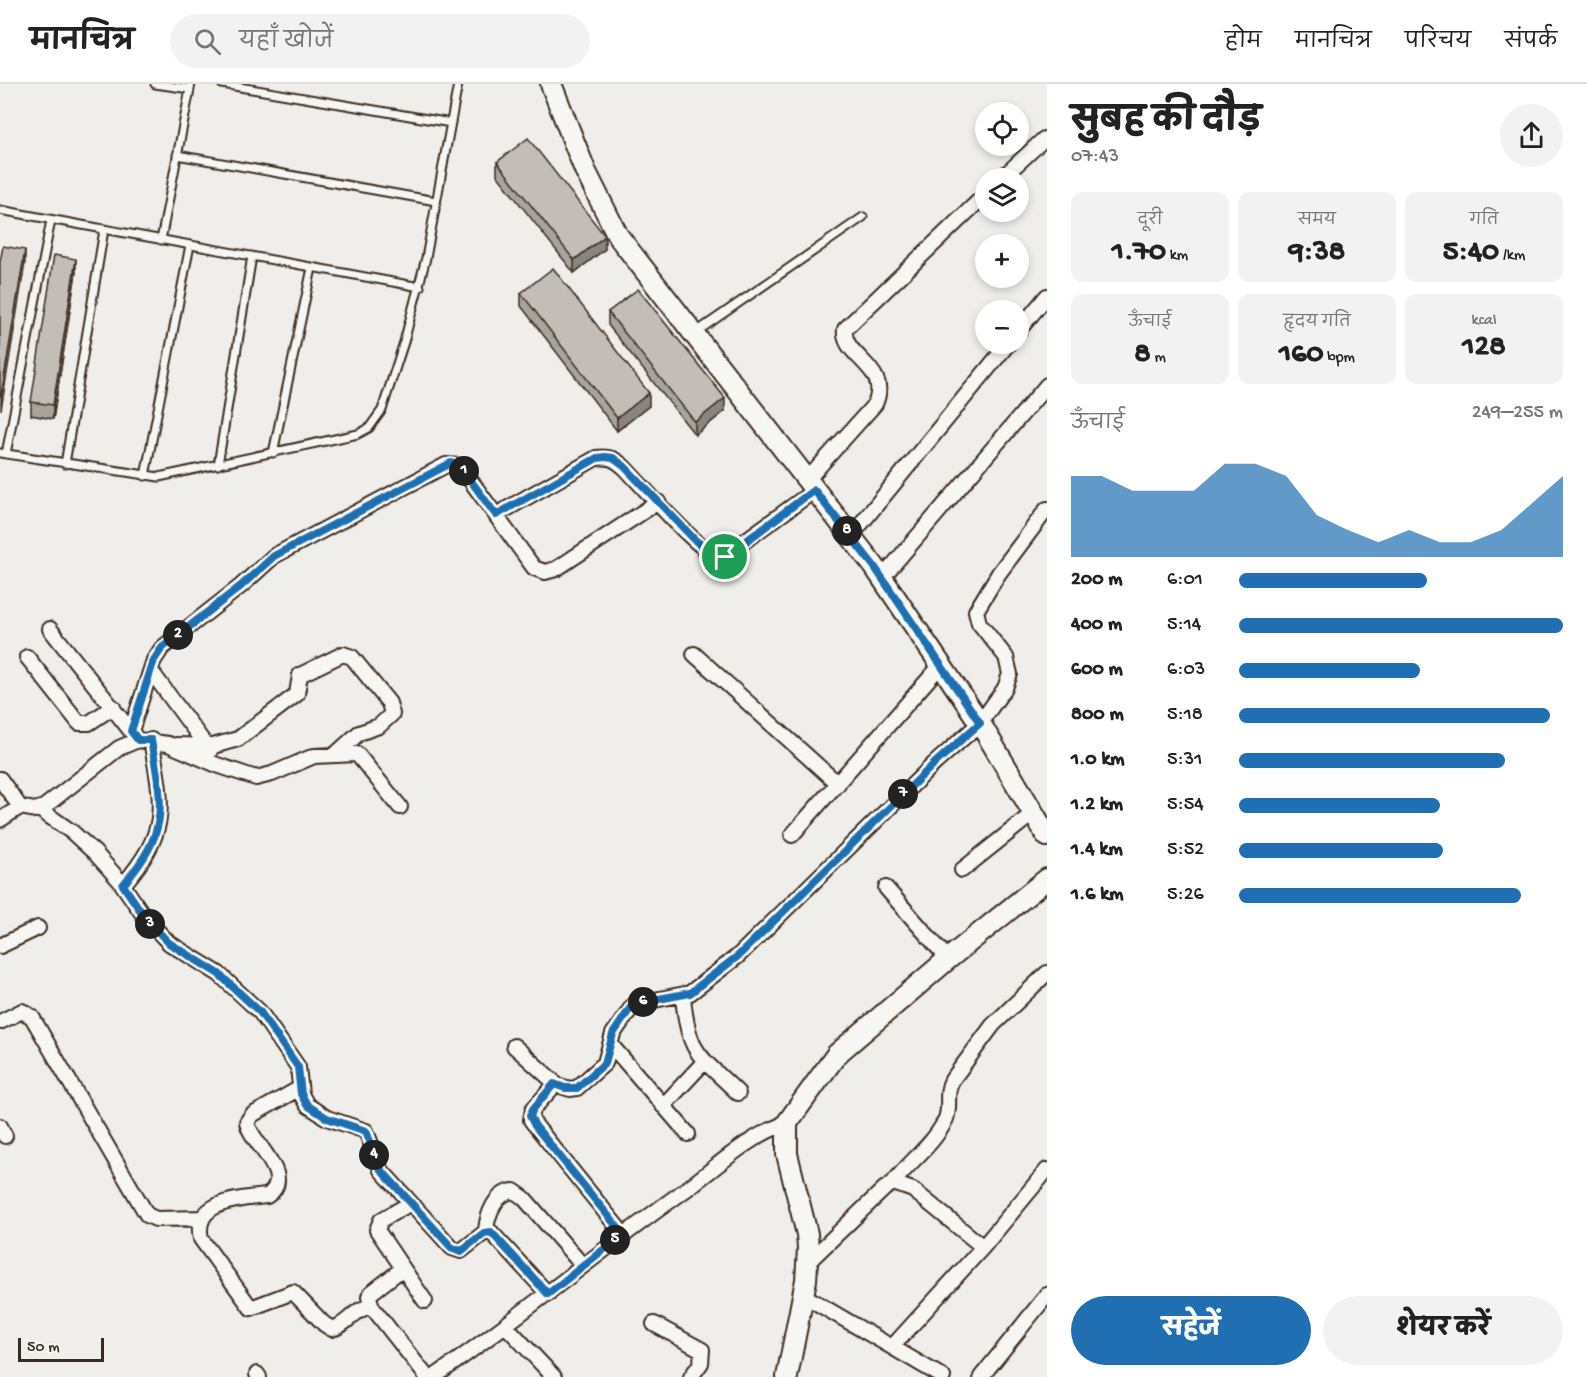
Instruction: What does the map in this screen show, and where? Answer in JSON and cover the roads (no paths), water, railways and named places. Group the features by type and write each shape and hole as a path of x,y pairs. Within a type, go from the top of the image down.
{"street":[{"path":"551,84 585,170 618,236 882,578 980,723 1047,836"},
{"path":"1013,168 1044,139"},
{"path":"496,515 597,458 613,458 624,466 696,541 713,556 721,558 811,485 875,404 879,394 877,380 846,340 845,329 975,205"},
{"path":"1029,318 1047,296"},
{"path":"851,536 1000,354"},
{"path":"882,578 1047,385"},
{"path":"140,737 151,671 162,648 241,586 274,556 447,465 460,466 534,568 545,572 556,569 658,502"},
{"path":"514,1046 554,1084 565,1088 577,1088 605,1063 617,1028 633,1004 683,996 738,956 934,764 980,723 1005,688 1010,674 1006,657 979,623 976,611 999,573 1047,509"},
{"path":"50,628 140,737 160,792 155,837 151,849 123,885"},
{"path":"168,744 209,746 238,739 297,694 300,675 343,654 352,657 389,703 392,714 379,726 359,733 337,753"},
{"path":"694,654 838,784"},
{"path":"27,657 79,723 89,723 113,707"},
{"path":"792,835 941,665"},
{"path":"151,671 209,746 211,763"},
{"path":"39,809 119,748 140,737 168,744 241,774 264,777 314,756 337,753 360,755 400,807"},
{"path":"0,779 20,807"},
{"path":"0,820 20,807 39,809 72,832 95,853 123,885 146,919 169,943 219,974 260,1012 298,1067 300,1088 307,1105 327,1118 366,1131 381,1170 454,1250 461,1251 486,1232 490,1210 507,1192 514,1191 524,1198 583,1266"},
{"path":"962,870 1032,814"},
{"path":"787,1377 807,1263 807,1234 787,1154 787,1123 793,1110 837,1054 948,959 1047,879"},
{"path":"886,888 948,959"},
{"path":"0,946 38,928"},
{"path":"807,1263 893,1183 943,1125 949,1108 948,1090 952,1080 993,1025 1047,974"},
{"path":"683,996 691,1046 738,1093"},
{"path":"0,1022 22,1011 32,1017 147,1215 156,1219 203,1218"},
{"path":"610,1045 688,1134"},
{"path":"663,1106 705,1061"},
{"path":"554,1084 533,1109 531,1120 623,1234"},
{"path":"300,1088 252,1115 247,1122 249,1130 275,1167 276,1178 272,1191 267,1196 221,1202 203,1218 200,1225 201,1239 251,1308 258,1308 286,1293 293,1292 324,1324 332,1329 340,1326 365,1307 372,1307"},
{"path":"434,1377 507,1326 623,1234 752,1139 787,1123"},
{"path":"892,1347 983,1247 1047,1170"},
{"path":"893,1183 913,1190 983,1247"},
{"path":"411,1203 381,1220 377,1226 378,1234 424,1300"},
{"path":"486,1232 494,1234 548,1294"},
{"path":"402,1269 369,1297 372,1307 428,1377"},
{"path":"803,1294 943,1377"},
{"path":"981,1377 1047,1295"},
{"path":"654,1324 702,1350 701,1363 691,1377"},
{"path":"507,1326 554,1377"}],"lane":[{"path":"155,84 191,86 161,240"},
{"path":"222,84 451,123"},
{"path":"51,220 3,453 145,476 171,475 357,434 369,428 382,411 420,287 458,84"},
{"path":"177,155 436,201"},
{"path":"0,210 420,287"},
{"path":"693,334 863,217"},
{"path":"64,464 104,230"},
{"path":"145,476 190,245"},
{"path":"218,465 252,256"},
{"path":"273,453 312,267"}]}
